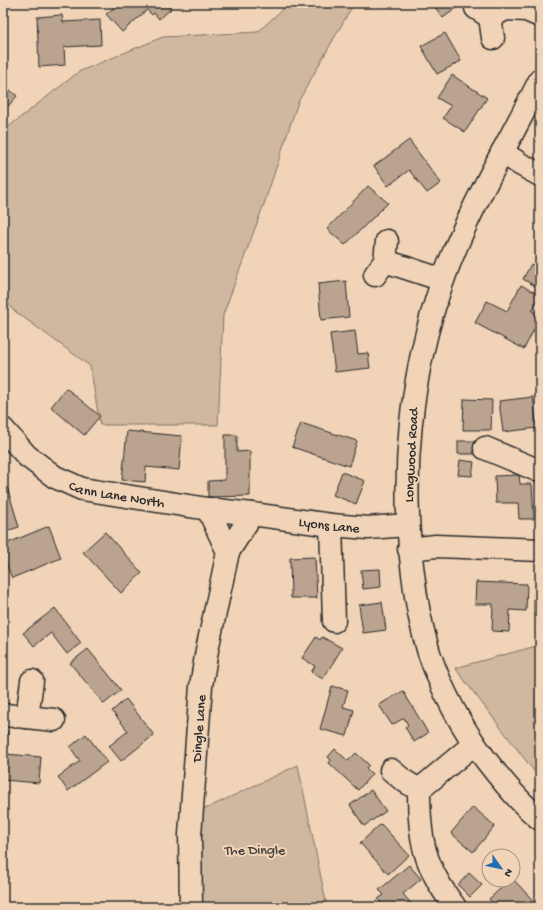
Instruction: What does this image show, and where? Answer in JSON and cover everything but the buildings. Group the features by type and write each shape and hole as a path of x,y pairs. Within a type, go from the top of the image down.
{"street":[{"path":"486,21 506,9 526,10 540,16"},
{"name":"Longwood Road","path":"540,80 482,191 443,280 421,360 412,408 407,472 407,525 409,549 417,605 429,654 450,701 474,744 502,782 540,819"},
{"path":"502,152 520,164 540,174"},
{"path":"382,259 443,280"},
{"name":"Cann Lane North","path":"3,429 27,456 55,477 82,489 208,509 252,514"},
{"path":"485,448 540,470"},
{"path":"208,509 228,552"},
{"name":"Lyons Lane","path":"252,514 331,525 368,528 407,525"},
{"name":"Dingle Lane","path":"191,907 190,835 200,686 228,552 252,514"},
{"path":"331,525 334,621"},
{"path":"409,549 436,546 540,550"},
{"path":"27,717 32,681"},
{"path":"3,715 54,720"},
{"path":"419,790 474,744"},
{"path":"392,770 403,780 419,790"},
{"path":"419,790 419,820 423,849 433,875 455,907"}],"green space":[{"path":"289,3 354,3 298,102 264,204 223,315 218,425 100,425 90,366 12,309 3,296 3,131 80,71 163,37 258,32"},
{"path":"540,645 540,779 455,668"},
{"name":"The Dingle","path":"298,765 327,907 182,907 186,818"}]}
